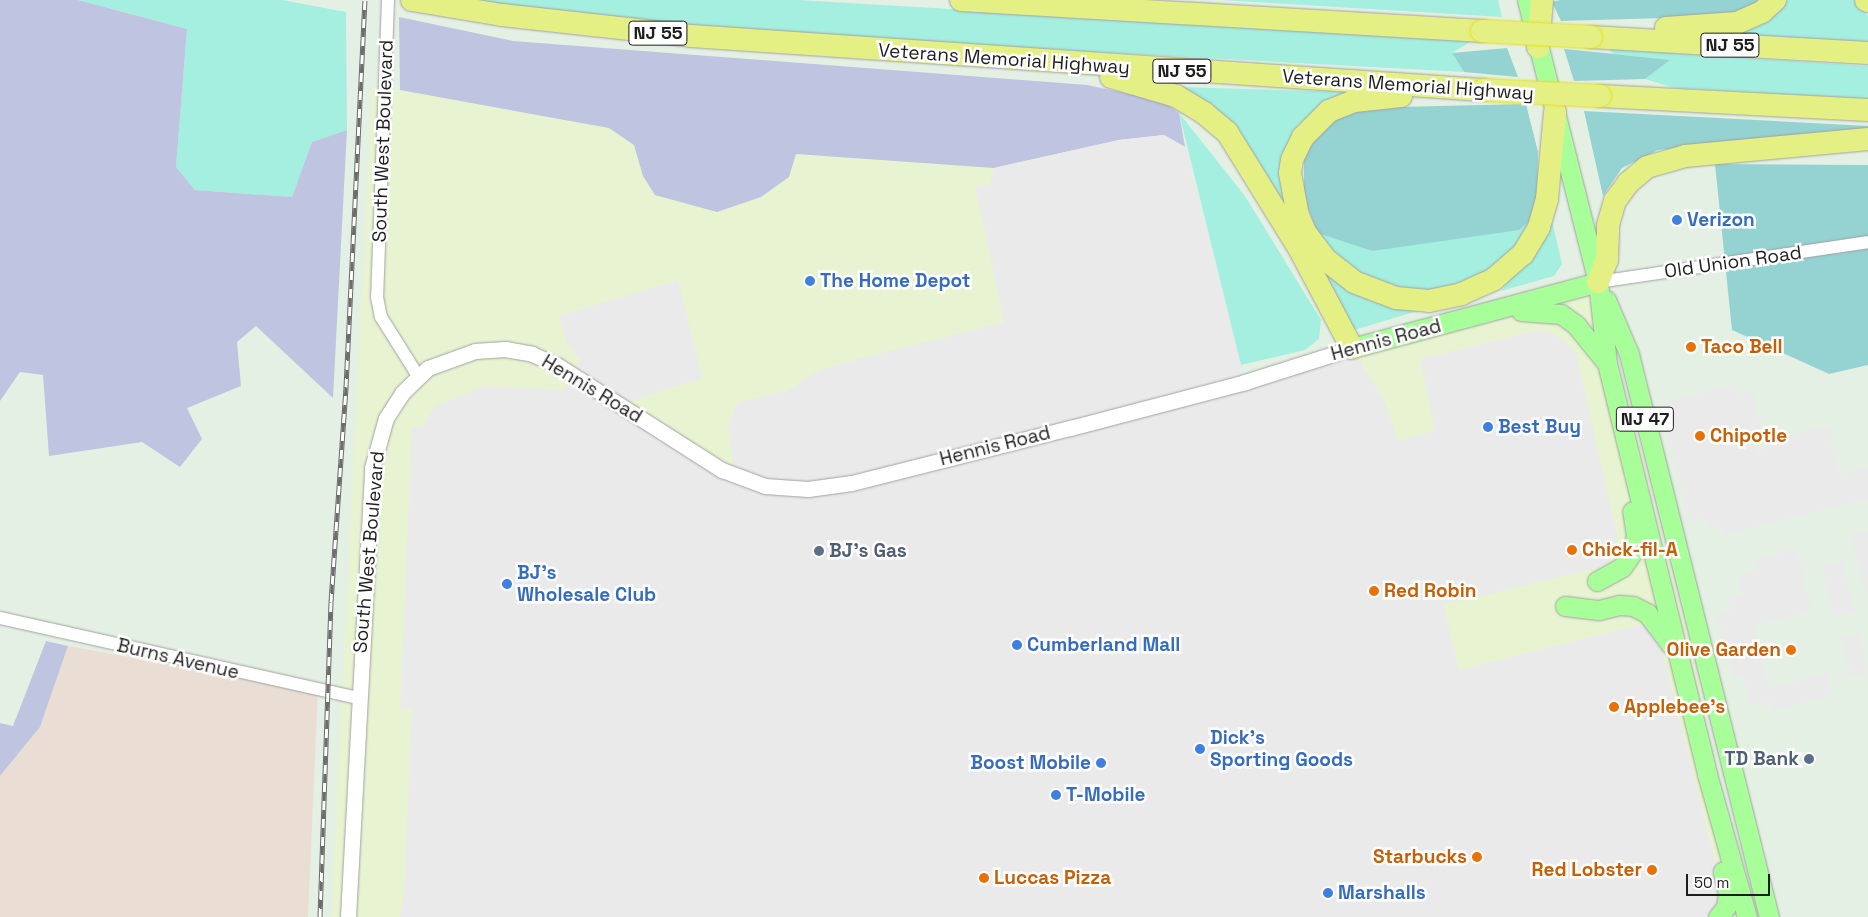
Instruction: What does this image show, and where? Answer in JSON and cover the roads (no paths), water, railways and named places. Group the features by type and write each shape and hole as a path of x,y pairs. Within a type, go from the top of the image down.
{"highway":[{"name":"Veterans Memorial Highway","path":"412,0 569,24 882,51 1483,90 1868,110"},
{"name":"NJ 55","path":"961,0 1868,53"},
{"path":"1538,47 1542,0"},
{"path":"1591,37 1737,23 1762,12 1775,0"},
{"path":"882,51 1101,75 1146,85 1190,104 1216,122 1240,151 1299,248 1352,348"},
{"path":"1483,90 1354,101 1329,111 1313,125 1303,137 1292,160 1290,186 1305,232 1325,259 1354,282 1396,298 1429,301 1446,298 1494,279 1523,254 1539,227 1548,192 1555,112"},
{"path":"1598,282 1607,260 1608,225 1615,201 1628,183 1646,167 1685,156 1868,139"}],"main road":[{"name":"NJ 47","path":"1526,0 1598,282 1607,363 1623,430 1707,774 1747,917"},
{"name":"NJ 47","path":"1598,282 1629,354 1768,917"},
{"name":"Hennis Road","path":"1352,348 1472,318 1598,282"},
{"path":"1472,318 1490,319 1531,310 1561,314 1576,325 1607,363"},
{"path":"1596,581 1622,567 1633,551 1636,535 1618,449 1623,430"},
{"path":"1565,606 1600,610 1619,604 1633,606 1647,613 1657,624 1678,656"},
{"path":"1707,774 1702,792 1728,894 1726,908 1718,917"}],"street":[{"name":"South West Boulevard","path":"348,917 358,698 375,451 386,418 418,376 381,317 377,297 388,0"},
{"name":"Old Union Road","path":"1598,282 1868,242"},
{"name":"Hennis Road","path":"418,376 443,360 475,351 505,349 532,354 557,365 722,470 765,486 808,489 852,484 1070,428 1245,382 1352,348"},
{"name":"Burns Avenue","path":"0,618 358,698"}],"railway":[{"path":"320,917 331,602 346,387 365,0"}],"place":[{"name":"Verizon","path":"1677,220"},
{"name":"The Home Depot","path":"810,281"},
{"name":"Taco Bell","path":"1691,347"},
{"name":"Best Buy","path":"1488,427"},
{"name":"Chipotle","path":"1700,436"},
{"name":"Chick-fil-A","path":"1572,550"},
{"name":"BJ's Gas","path":"819,551"},
{"name":"BJ's Wholesale Club","path":"507,584"},
{"name":"Red Robin","path":"1374,591"},
{"name":"Cumberland Mall","path":"1017,645"},
{"name":"Olive Garden","path":"1791,650"},
{"name":"Applebee's","path":"1614,707"},
{"name":"Dick's Sporting Goods","path":"1200,749"},
{"name":"TD Bank","path":"1809,759"},
{"name":"Boost Mobile","path":"1101,763"},
{"name":"T-Mobile","path":"1056,795"},
{"name":"Starbucks","path":"1477,857"},
{"name":"Red Lobster","path":"1652,870"},
{"name":"Luccas Pizza","path":"984,878"},
{"name":"Marshalls","path":"1328,893"}]}
